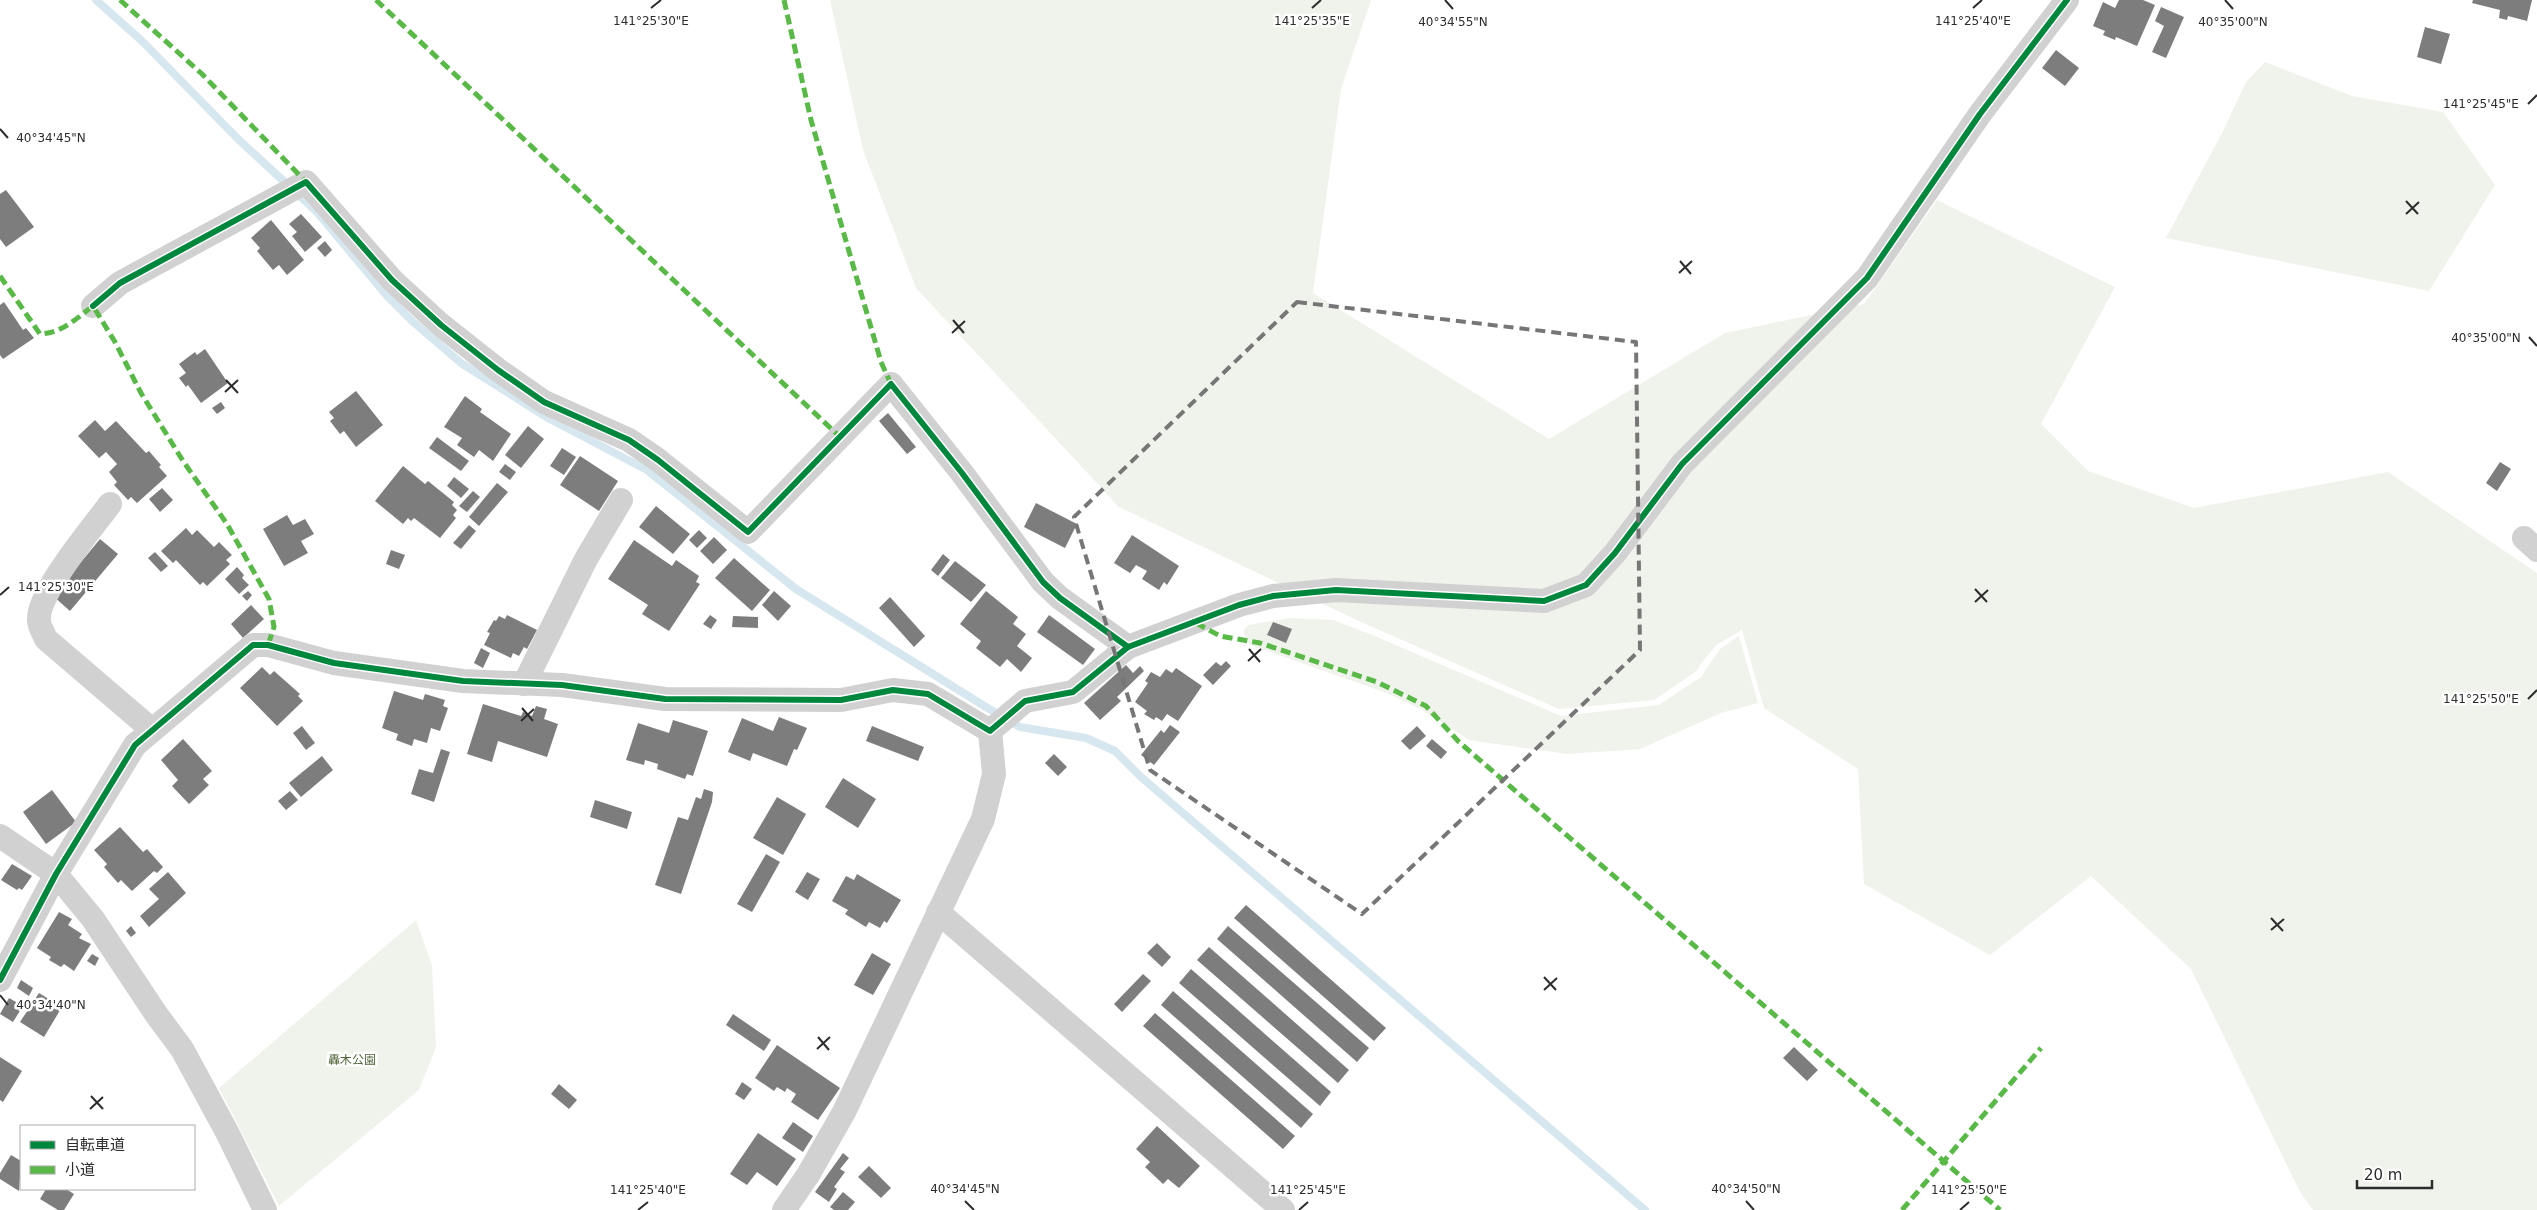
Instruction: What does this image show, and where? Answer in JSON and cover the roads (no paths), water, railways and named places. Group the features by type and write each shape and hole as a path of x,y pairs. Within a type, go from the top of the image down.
{"street":[{"path":"990,732 1025,701 1073,692 1128,647 1239,605 1273,596 1336,590 1544,601 1586,585 1615,553 1682,464 1867,278 1980,114 2067,0"},
{"path":"93,306 120,284 272,198 306,182 392,280 462,342 544,402 629,440 658,460 748,532 891,384 962,473 1043,582 1060,598 1128,647"},
{"path":"524,684 586,559 620,500"},
{"path":"110,504 57,577 44,599 39,620 46,639 152,729"},
{"path":"0,980 56,874 135,744 253,645 268,645 334,663 463,681 562,685 665,699 842,700 893,690 928,694 990,732"},
{"path":"784,1210 808,1175 844,1112 983,819 994,774 990,732"},
{"path":"0,836 56,874 93,919 156,1014 182,1048 228,1134 265,1210"},
{"path":"938,912 1283,1210"}],"waterway":[{"path":"96,0 142,41 238,139 316,211 388,297 411,320 461,363 548,418 647,470 796,589 986,707 1020,727 1086,738 1115,751 1141,777 1645,1210"}],"park label":[{"name":"轟木公園","path":"352,1060"}]}
